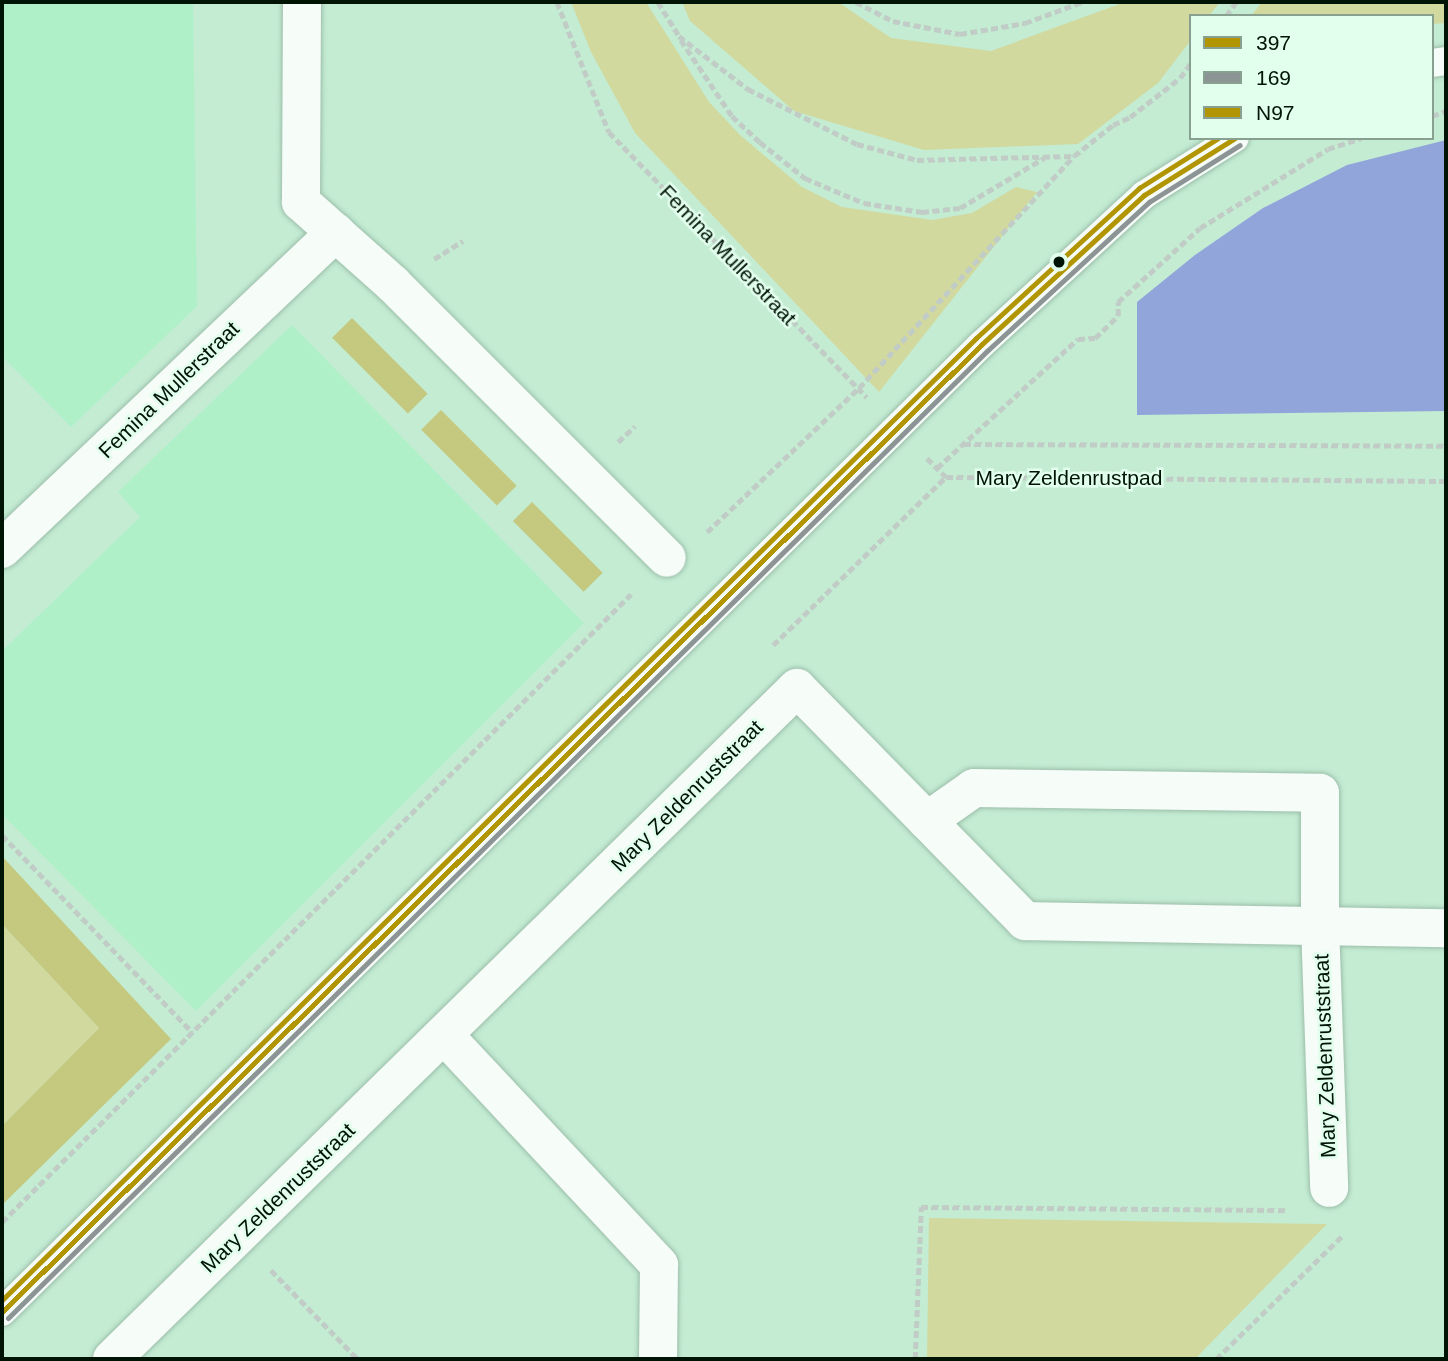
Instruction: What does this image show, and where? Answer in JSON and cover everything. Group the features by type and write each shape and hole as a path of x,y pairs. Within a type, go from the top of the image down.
{"street":[{"path":"302,2 301,202 394,284 667,558"},
{"name":"Femina Mullerstraat","path":"2,549 336,232"},
{"name":"Mary Zeldenruststraat","path":"112,1359 797,688 1025,922 1320,924 1446,928"},
{"name":"Mary Zeldenruststraat","path":"927,821 974,788 1320,793 1320,924 1329,1188"},
{"path":"444,1035 659,1265 658,1359"}],"lane":[{"path":"2,1312 982,344 1144,195 1232,140"}],"path":[{"name":"Femina Mullerstraat","path":"557,2 609,132 946,477"},
{"path":"658,2 732,116 805,178 864,203 922,212 960,208 1045,157"},
{"path":"856,2 893,21 960,34 1026,23 1082,2"},
{"path":"679,36 748,89 857,144 917,160 1074,156"},
{"path":"2,1222 667,558 687,550 859,388 1074,156 1113,125 1140,110 1180,78 1189,66"},
{"path":"937,468 1078,339 1095,338 1118,316 1118,302 1200,228 1328,149 1356,140"},
{"path":"962,444 1446,446"},
{"name":"Mary Zeldenrustpad","path":"763,654 946,477 1446,481"},
{"path":"2,835 192,1032"},
{"path":"915,1359 921,1207 1289,1210"},
{"path":"1216,1359 1345,1233"},
{"path":"239,1237 358,1359"}],"shaded area":[{"path":"2,2 193,2 197,306 71,427 2,356"},
{"path":"571,2 646,2 709,102 740,135 802,187 842,207 932,220 972,213 1016,187 1037,192 879,392 635,133 591,52"},
{"path":"682,2 838,2 891,38 991,51 1125,2 1220,2 1211,14 1189,14 1189,43 1158,83 1078,144 924,150 794,111 690,21"},
{"path":"1262,2 1446,2 1446,23 1434,24 1434,14 1253,14"},
{"path":"352,318 428,394 408,413 332,338"},
{"path":"292,325 584,623 196,1011 2,814 2,651 140,517 118,492"},
{"path":"441,410 517,486 497,505 421,430"},
{"path":"532,502 603,573 584,592 513,521"},
{"path":"2,856 171,1039 2,1205 2,1126 99,1028 2,924"},
{"path":"2,924 99,1028 2,1126"},
{"path":"929,1218 1327,1224 1195,1359 927,1359"}],"water":[{"path":"1446,140 1446,411 1137,415 1137,302 1195,255 1263,208 1347,165"}],"transit line":[{"name":"N97","path":"2,1300 976,338 1139,188 1215,140"},
{"name":"397","path":"2,1312 982,344 1144,195 1232,140"},
{"name":"169","path":"8,1318 988,350 1149,202 1240,145"}]}
